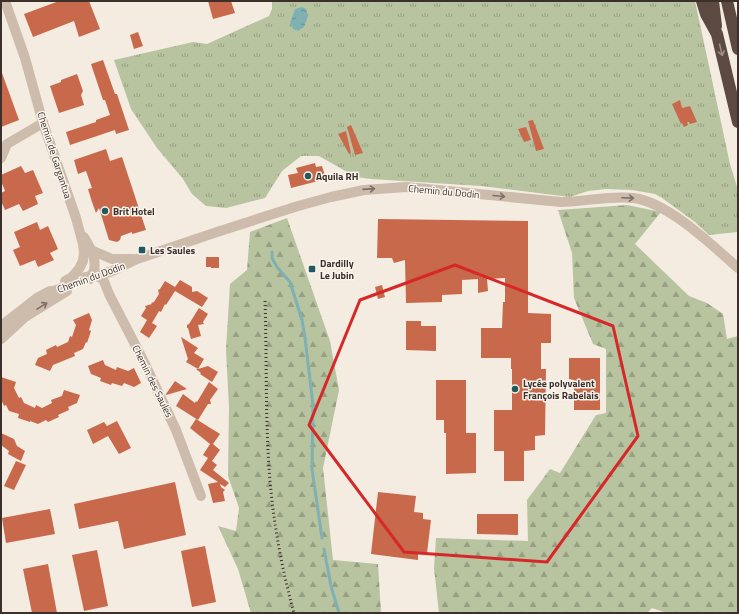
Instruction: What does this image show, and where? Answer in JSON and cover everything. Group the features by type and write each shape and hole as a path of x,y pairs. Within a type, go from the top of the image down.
{"highway":[{"path":"702,1 706,14 717,34"},
{"path":"713,1 717,34 738,122"},
{"path":"727,1 738,49"}],"street":[{"name":"Chemin de Gargantua","path":"5,1 25,58 43,123 79,228 83,244 83,261"},
{"path":"2,152 7,144 43,123"},
{"name":"Chemin du Dodin","path":"45,294 82,278 110,272 137,259 291,208 364,190 406,187 561,202 577,202 605,197 635,198 654,204 674,215 738,268"},
{"path":"1,339 25,317 65,292 86,282 93,275 95,265 93,254 79,228"},
{"name":"Chemin du Dodin","path":"91,250 112,259 137,259"},
{"path":"1,326 37,298 72,277 79,269 83,261"},
{"name":"Chemin des Saules","path":"83,261 87,270 93,275 103,279 176,430 201,496"}],"highlighted area":[{"path":"455,265 613,326 638,436 547,562 404,552 309,425 360,300"}],"green space":[{"path":"272,1 695,1 730,164 738,190 738,232 709,235 695,222 655,194 632,190 606,189 588,191 570,197 481,186 371,179 356,177 319,156 301,156 282,171 265,198 226,208 206,206 192,194 183,179 157,148 131,109 114,60 193,42 207,44 269,16 272,9"},
{"path":"627,205 661,212 635,244 689,296 707,303 723,314 727,339 738,336 738,613 667,613 652,608 647,613 439,613 434,568 436,538 528,541 527,500 550,469 560,473 596,415 606,413 606,349 593,344 574,298 572,253 558,210"},
{"path":"287,218 330,341 339,390 323,468 333,560 378,564 381,613 251,613 238,569 218,526 236,531 239,508 228,476 229,407 226,350 230,284 247,270 250,232"}],"water":[{"path":"302,7 306,9 308,16 304,27 298,31 293,29 290,23 295,9"}],"building":[{"path":"59,1 89,1 100,29 79,37 74,21 33,37 24,14"},
{"path":"208,1 231,1 235,13 213,19"},
{"path":"138,32 143,46 134,49 130,35"},
{"path":"103,60 115,94 117,94 129,130 116,134 115,130 70,145 66,132 96,122 96,120 110,115 105,100 103,100 91,64"},
{"path":"1,73 19,120 1,127"},
{"path":"77,74 83,91 81,95 84,105 59,113 50,86"},
{"path":"680,100 682,108 690,106 697,122 690,124 687,122 688,125 684,127 682,123 681,124 672,104"},
{"path":"533,120 544,149 536,151 528,121"},
{"path":"351,125 363,153 355,155 347,127"},
{"path":"526,127 531,140 524,142 518,129"},
{"path":"346,131 351,153 349,154 338,134"},
{"path":"106,149 110,161 122,157 146,230 132,234 132,232 121,236 120,240 117,242 109,240 99,208 96,213 92,202 88,189 92,188 86,171 78,174 74,160"},
{"path":"315,163 316,167 322,166 326,179 291,188 288,175 298,173 296,168"},
{"path":"21,166 25,173 33,170 43,193 35,196 38,204 23,211 19,204 5,210 1,201 1,193 5,191 1,181 1,175"},
{"path":"378,219 528,221 528,313 551,314 551,343 541,343 541,369 546,369 545,435 535,436 535,450 524,451 524,481 504,481 504,451 494,451 494,410 512,410 511,358 481,358 481,328 502,328 503,302 505,302 505,278 487,279 488,291 478,293 478,279 462,280 462,294 442,295 442,302 406,303 405,260 394,263 392,258 377,258"},
{"path":"37,222 40,230 48,226 58,249 50,253 54,260 38,267 35,260 20,266 13,250 20,247 14,232"},
{"path":"206,257 219,257 219,268 206,267"},
{"path":"180,280 192,287 192,292 197,291 208,298 202,307 175,291 161,312 159,311 152,323 157,326 149,338 140,332 147,320 141,316 146,308 145,306 154,302 159,294 158,290 165,281 175,287"},
{"path":"382,285 385,297 378,299 375,287"},
{"path":"199,308 208,314 203,322 204,324 198,325 201,336 191,339 187,325"},
{"path":"89,313 92,320 89,330 91,331 87,343 86,342 83,349 74,353 75,356 53,365 50,371 35,365 38,358 47,354 46,350 56,345 57,347 68,342 70,336 72,337 76,325 73,320"},
{"path":"406,321 421,321 421,326 436,326 436,351 406,350"},
{"path":"181,337 198,348 194,353 204,359 198,369 186,362 188,359"},
{"path":"569,358 600,358 600,410 574,410 574,380 569,379"},
{"path":"103,360 105,365 116,370 117,367 128,371 134,368 141,383 134,387 124,383 122,386 112,383 111,385 100,381 101,378 91,374 88,366"},
{"path":"208,366 218,372 212,382 200,374 201,373 196,369"},
{"path":"1,377 16,382 14,388 19,398 21,397 24,403 35,408 36,405 42,408 52,403 51,400 62,396 64,390 80,395 77,403 68,407 69,410 58,415 59,417 48,422 46,420 38,424 18,418 19,414 9,411 6,405 4,406 1,399"},
{"path":"436,380 466,380 466,433 476,433 476,473 446,474 446,433 444,433 444,420 436,420"},
{"path":"175,381 187,389 166,395 166,394"},
{"path":"209,382 218,389 210,400 211,404 208,404 198,420 176,406 183,394 195,403 196,401 197,402"},
{"path":"196,419 220,434 213,444 220,450 212,461 217,465 213,470 229,483 225,487 220,484 225,490 223,492 225,501 213,503 208,484 218,482 200,470 208,458 203,455 210,444 190,428"},
{"path":"117,421 131,448 119,454 108,436 93,444 87,430 104,422 107,426"},
{"path":"1,433 14,439 17,446 25,451 21,461 8,454 9,451 1,445"},
{"path":"16,461 26,465 14,490 4,486"},
{"path":"175,482 186,535 124,549 118,521 79,529 74,504"},
{"path":"378,492 416,496 414,512 423,513 423,519 431,520 427,553 418,552 418,560 371,554"},
{"path":"50,509 55,534 6,543 2,518"},
{"path":"477,514 518,514 518,535 477,534"},
{"path":"205,546 216,602 192,607 181,551"},
{"path":"97,550 108,606 84,611 72,555"},
{"path":"48,564 57,613 32,613 23,569"}],"waterway":[{"path":"272,252 272,258 277,267 290,282 302,320 313,405 312,469 322,538"},
{"path":"324,549 331,586 339,613"}],"railway":[{"path":"265,301 268,458 270,481 279,548 294,613"}],"place":[{"name":"Aquila RH","path":"308,176"},
{"name":"Brit Hotel","path":"105,211"},
{"name":"Les Saules","path":"142,250"},
{"name":"Dardilly Le Jubin","path":"312,269"},
{"name":"Lycée polyvalent François Rabelais","path":"515,389"}]}
